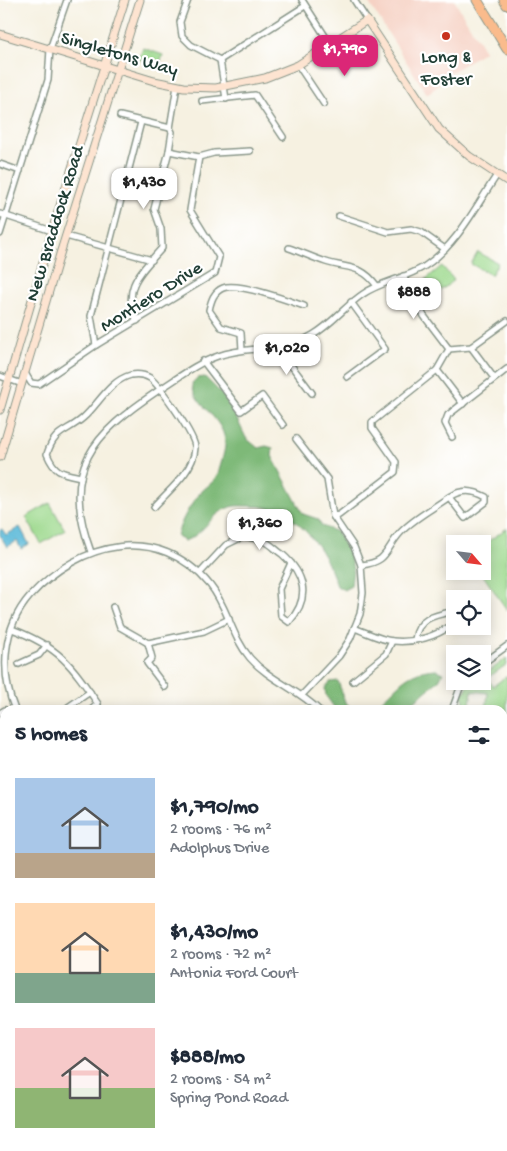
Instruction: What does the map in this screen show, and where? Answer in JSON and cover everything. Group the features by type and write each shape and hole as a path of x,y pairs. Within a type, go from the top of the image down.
{"highway":[{"path":"477,0 507,49"},
{"path":"504,0 507,5"}],"main road":[{"name":"New Braddock Road","path":"0,410 52,231 125,0"},
{"name":"New Braddock Road","path":"0,457 66,236 140,0"},
{"name":"Singletons Way","path":"0,34 117,70 178,86 224,88 265,78 298,65 367,20"},
{"path":"367,20 439,129 452,144 507,181"}],"street":[{"path":"0,234 48,80 50,49 67,0"},
{"path":"188,0 180,22 182,36 191,45 220,60"},
{"path":"302,0 345,67 371,49"},
{"path":"354,0 367,20"},
{"path":"220,60 305,6"},
{"path":"220,60 226,99"},
{"path":"298,65 324,104"},
{"path":"137,321 130,307 131,291 139,274 162,248 161,229 154,209 169,150 172,132 170,128 178,86"},
{"path":"202,101 256,95 283,137"},
{"path":"120,116 170,128"},
{"path":"96,345 91,316 141,122"},
{"path":"169,150 199,157 214,153 250,151"},
{"name":"Montiero Drive","path":"25,373 32,383 39,384 96,345 215,273 219,258 190,210 199,157"},
{"path":"0,164 20,171"},
{"path":"91,552 80,516 81,477 88,457 103,433 122,416 204,361 242,350 278,348 313,335 351,302 377,286 424,267 445,249 497,175"},
{"path":"0,214 52,231"},
{"path":"339,216 388,232 411,229 421,232 445,249"},
{"path":"66,236 152,260"},
{"path":"289,248 328,263 345,265 366,272 377,286"},
{"path":"403,276 424,316 449,349"},
{"path":"242,350 241,333 221,327 209,310 213,296 222,288 233,287 268,293 304,306"},
{"path":"347,377 385,349 351,302"},
{"path":"449,349 471,347 507,321"},
{"path":"471,347 494,378"},
{"path":"278,348 312,393"},
{"path":"333,516 339,515 395,472 396,462 372,428 372,422 437,370 449,349"},
{"path":"204,361 241,411 262,396 283,425"},
{"path":"452,437 446,428 445,418 507,369"},
{"path":"437,370 463,404"},
{"path":"81,477 64,474 53,468 47,454 51,440 84,417 107,390 128,377 141,375 150,379 159,390 191,435 195,447 192,461 154,507"},
{"path":"0,376 22,384"},
{"path":"296,439 327,479 333,516 354,547 361,565 363,593 360,614 339,656 302,695"},
{"path":"361,565 379,560 390,550 400,532 457,492 471,491 486,497 486,502 465,518 450,497"},
{"path":"200,573 226,546 244,536 267,542 292,563 302,579 303,593 298,612 289,622 281,616 278,594 292,563"},
{"path":"13,705 6,684 6,646 20,610 36,589 70,562 91,552 126,545 152,548 176,557 200,573 216,594 243,649 256,665 302,695 313,705"},
{"path":"112,607 120,627 148,643 204,631 228,619"},
{"path":"416,639 417,630 424,619 446,613"},
{"path":"354,628 392,641 416,639 440,633 446,629"},
{"path":"12,629 47,646 63,657 90,692 97,705"},
{"path":"353,681 386,654 392,641"},
{"path":"148,643 152,658 147,663 165,687"},
{"path":"19,664 39,655 47,646"},
{"path":"491,658 507,646"},
{"path":"0,685 6,684"},
{"path":"454,705 459,690"},
{"path":"71,705 90,692"}],"shaded area":[{"path":"367,0 454,0 485,51 444,77 438,86 427,94"}],"green space":[{"path":"143,48 163,55 159,66 139,59"},
{"path":"478,252 498,263 491,275 471,264"},
{"path":"442,266 454,280 438,293 426,279"},
{"path":"205,377 228,400 246,438 258,448 266,446 273,448 272,456 303,514 318,519 322,526 337,532 349,553 353,569 351,586 344,590 337,586 324,557 306,531 281,513 266,508 230,507 217,514 202,530 191,538 184,541 177,536 183,519 193,502 217,476 225,446 221,428 194,391 192,383 197,378"},
{"path":"50,503 65,530 41,544 26,517"},
{"path":"507,528 507,610 486,580 491,580 491,539"},
{"path":"507,658 506,665 491,675 491,670"},
{"path":"436,669 443,673 439,680 410,705 375,705 406,678 424,671"},
{"path":"507,676 507,705 487,705 488,693 472,691 470,705 462,705 464,700 462,696 466,690 491,690 491,683 493,686"},
{"path":"338,681 345,702 348,705 332,705 326,696 325,688 330,682"}],"water":[{"path":"20,527 29,544 21,549 17,541 7,547 0,535 0,530 2,529 6,535"}],"place":[{"name":"Long & Foster","path":"446,36"}]}
